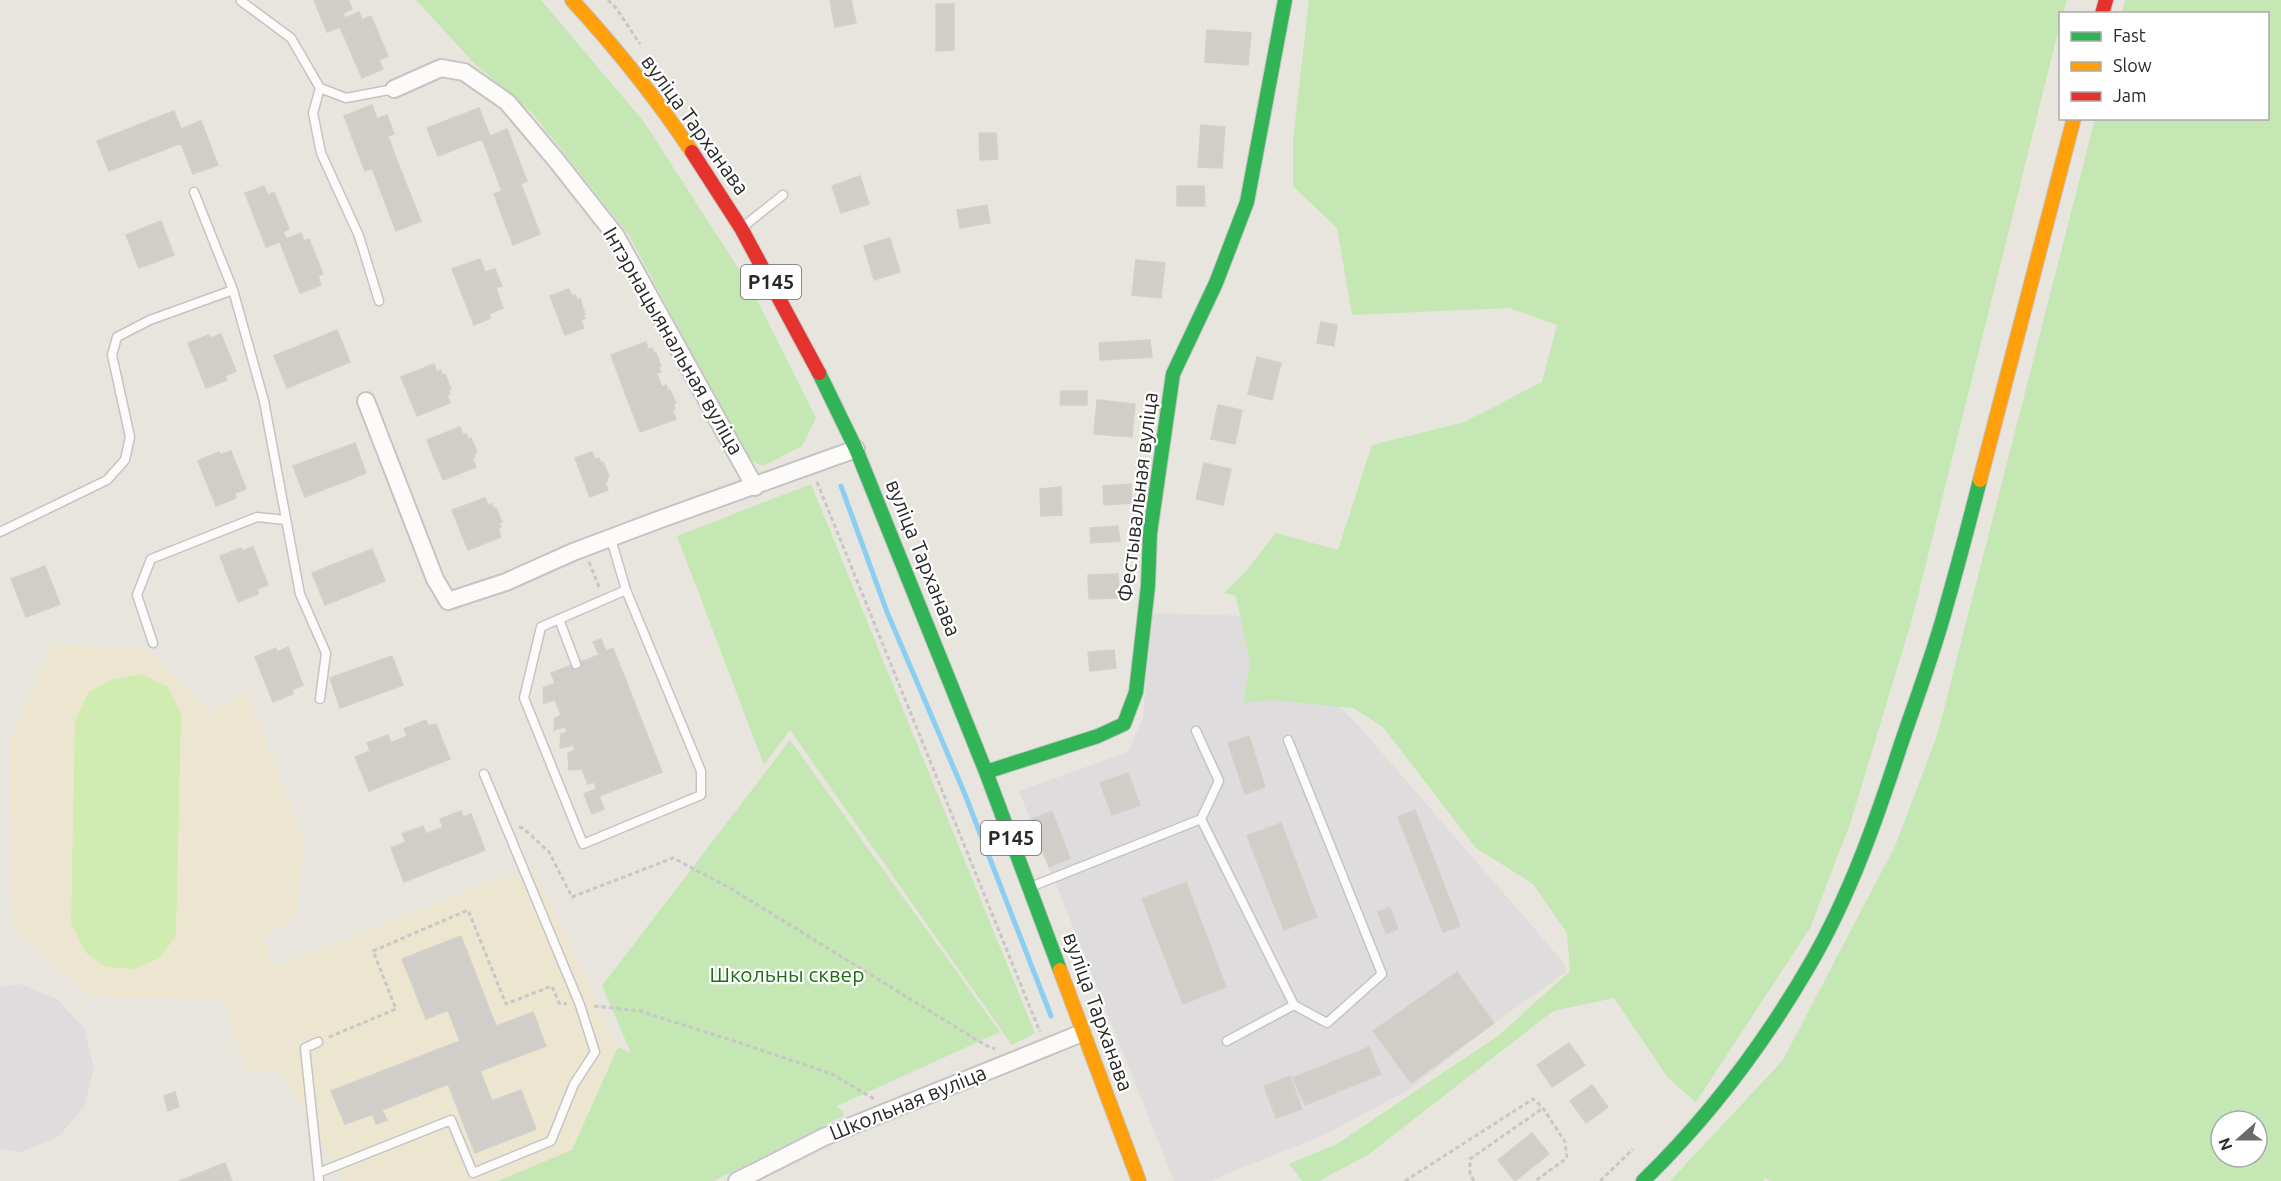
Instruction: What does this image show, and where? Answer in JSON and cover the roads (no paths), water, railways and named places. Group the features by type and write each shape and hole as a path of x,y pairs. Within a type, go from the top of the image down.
{"street":[{"name":"вуліца Тарханава","path":"572,0 595,25 677,130 741,228 811,356 856,449 986,772 1139,1181"},
{"name":"Фестывальная вуліца","path":"986,772 1098,736 1124,724 1136,692 1148,586 1150,533 1173,374 1215,283 1247,202 1285,0"},
{"name":"Інтэрнацыянальная вуліца","path":"394,89 441,68 464,72 507,102 616,236 754,487"},
{"path":"1643,1181 1678,1147 1718,1100 1809,966 1845,895 1875,824 1946,609 2073,120"},
{"path":"366,401 435,579 448,601 506,582 658,520 856,449"},
{"name":"Школьная вуліца","path":"737,1181 824,1137 1082,1033"}],"lane":[{"path":"241,1 291,38 320,88 346,98 394,89"},
{"path":"320,88 314,113 321,153 359,236 379,302"},
{"path":"194,192 233,290 264,401 300,594 326,653 320,699"},
{"path":"741,228 783,195"},
{"path":"0,532 107,480 124,460 130,437 112,355 117,337 150,320 233,290"},
{"path":"153,643 137,595 151,559 257,517 286,520"},
{"path":"611,539 626,590 701,771 701,795 583,844 524,698 541,627 626,590"},
{"path":"559,619 576,664"},
{"path":"1030,887 1201,819 1219,781 1196,731"},
{"path":"1201,819 1294,1005 1327,1023 1382,974 1288,740"},
{"path":"318,1042 305,1048 318,1177 451,1119 473,1173 551,1141 574,1084 595,1052 580,1005 484,774"},
{"path":"1227,1041 1294,1005"}],"waterway":[{"path":"841,486 887,612 964,792 1051,1016"}],"park label":[{"name":"Школьны сквер","path":"787,975"}]}
